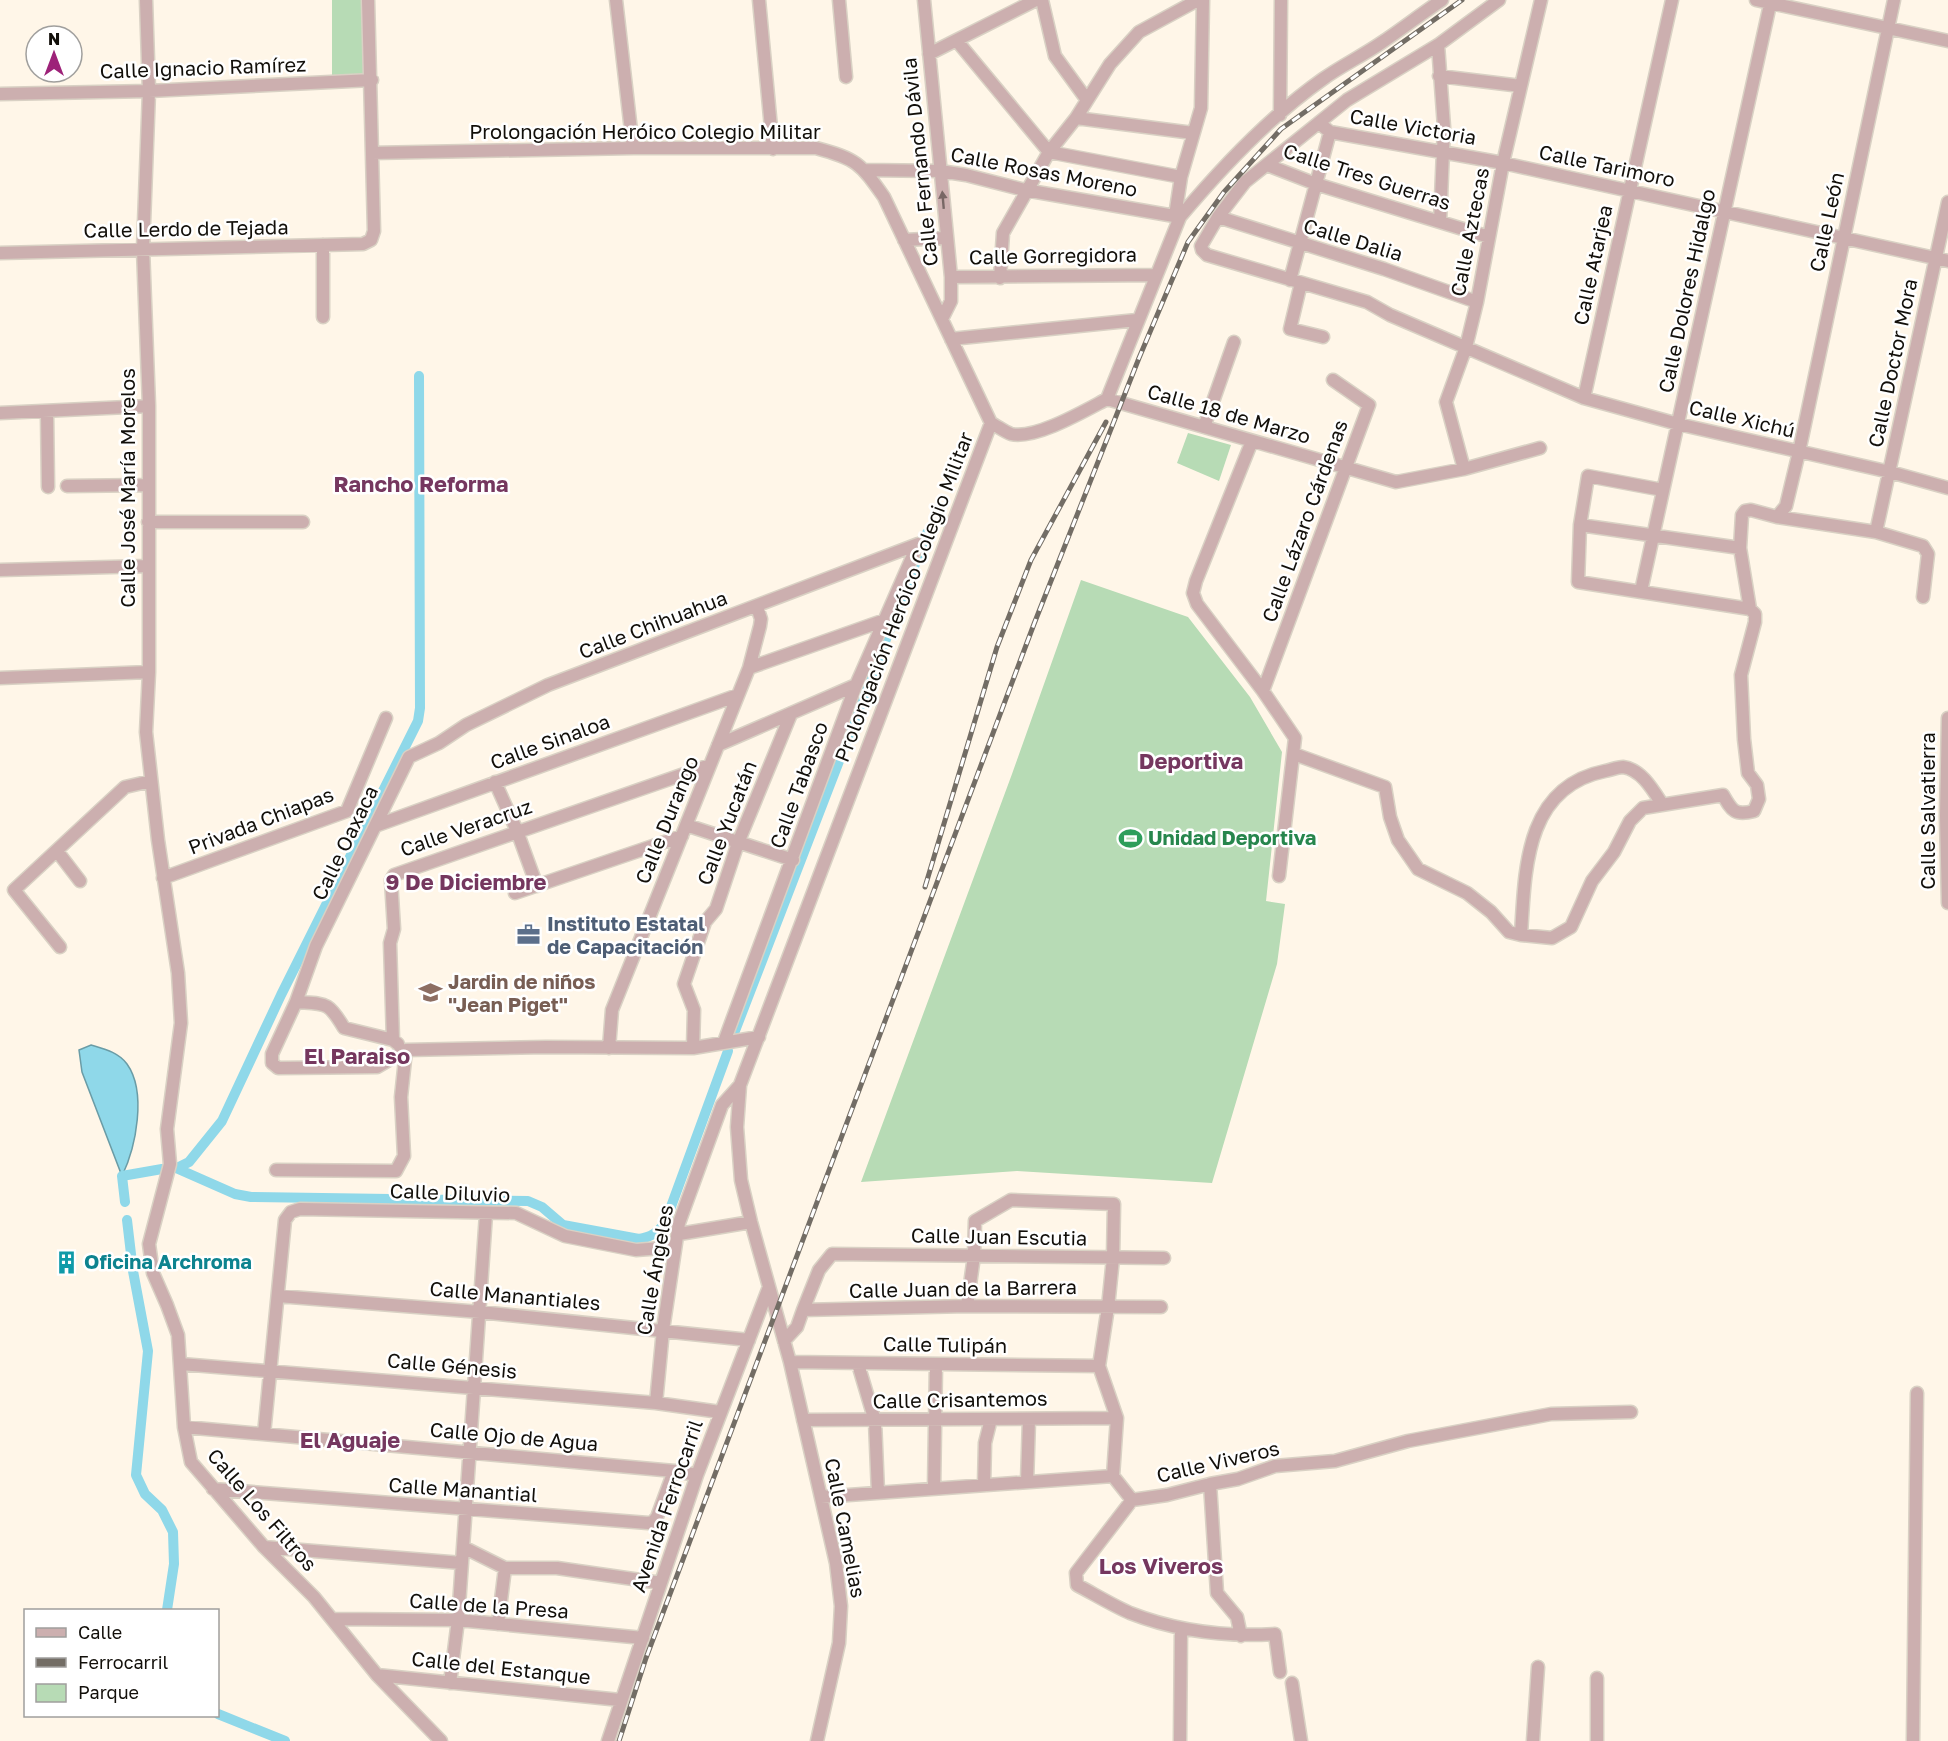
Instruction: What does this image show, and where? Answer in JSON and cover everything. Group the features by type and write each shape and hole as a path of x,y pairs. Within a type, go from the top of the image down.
{"street":[{"name":"Calle José María Morelos","path":"146,0 149,92 143,249 149,406 149,672 146,732 163,878 178,973"},
{"path":"368,0 372,80 372,153"},
{"path":"616,0 633,148"},
{"path":"759,0 773,149"},
{"path":"839,0 846,77"},
{"name":"Calle Fernando Dávila","path":"924,0 951,277 951,301 942,319"},
{"path":"929,54 1036,0"},
{"path":"1042,0 1055,56 1087,99"},
{"path":"1000,278 1003,233 1025,190 1049,152 1076,118 1110,64 1139,32 1171,6 1198,0"},
{"path":"991,423 1012,434 1037,431 1062,423 1107,399 1178,217 1181,177 1201,108 1203,0"},
{"path":"1280,115 1281,0"},
{"path":"1178,217 1223,168 1322,79 1381,43 1442,0"},
{"path":"1218,218 1245,183 1347,100 1438,45 1499,0"},
{"name":"Calle Aztecas","path":"1464,469 1446,402 1466,347 1477,302 1503,163 1541,0"},
{"name":"Calle Atarjea","path":"1584,398 1672,0"},
{"path":"1756,0 1948,41"},
{"name":"Calle León","path":"1777,517 1786,507 1799,452 1894,0"},
{"name":"Calle Dolores Hidalgo","path":"1641,591 1771,2"},
{"path":"957,41 1049,152 1181,177"},
{"path":"1438,45 1444,127 1440,222"},
{"path":"1439,76 1521,86"},
{"name":"Calle Ignacio Ramírez","path":"0,94 149,92 372,80"},
{"path":"1076,118 1193,133"},
{"name":"Calle Victoria","path":"1319,123 1330,132 1503,163"},
{"path":"1323,337 1290,329 1300,244 1330,132"},
{"name":"Prolongación Heróico Colegio Militar","path":"372,153 633,148 816,148 845,156 864,170 884,197 991,423 740,1085 736,1127 741,1180 780,1324"},
{"name":"Calle Lerdo de Tejada","path":"0,253 363,244 371,240 374,231 372,153"},
{"name":"Calle Tarimoro","path":"1503,163 1942,259"},
{"name":"Calle Tres Guerras","path":"1267,165 1316,184 1489,237"},
{"name":"Calle Rosas Moreno","path":"864,170 940,171 1025,190 1178,217"},
{"name":"Calle Doctor Mora","path":"1876,532 1942,259 1948,202"},
{"name":"Calle Dalia","path":"1218,218 1394,272 1477,302"},
{"name":"Calle Xichú","path":"1218,218 1201,246 1207,255 1367,302 1390,315 1584,398 1678,424 1890,472 1948,488"},
{"path":"904,240 946,238"},
{"path":"323,245 323,317"},
{"name":"Calle Gorregidora","path":"951,277 1156,275"},
{"path":"951,339 1137,320"},
{"path":"1204,428 1234,342"},
{"name":"Calle Lázaro Cárdenas","path":"1263,691 1369,405 1333,380"},
{"name":"Calle 18 de Marzo","path":"1107,399 1396,482 1464,469 1540,448"},
{"path":"0,413 149,406"},
{"path":"47,412 48,487"},
{"path":"1252,441 1193,593 1197,604 1263,691 1295,738 1279,876"},
{"path":"1294,754 1385,787 1390,817 1398,840 1418,869 1467,893 1491,912 1509,932 1521,935 1552,938 1571,927 1592,881 1614,852 1630,821 1643,808 1723,795 1731,809 1742,814 1754,811 1759,798 1757,785 1748,773 1741,675 1755,614 1750,609 1578,582 1580,525 1588,476 1663,490"},
{"path":"68,486 148,485"},
{"path":"1750,609 1740,548 1742,515 1745,511 1751,510 1777,517 1876,532 1923,546 1928,554 1923,597"},
{"path":"148,522 303,522"},
{"path":"1580,525 1740,548"},
{"name":"Calle Chihuahua","path":"409,757 439,743 466,725 548,686 918,544"},
{"name":"Calle Tabasco","path":"724,1042 856,685 918,544"},
{"path":"0,570 148,566"},
{"name":"Calle Durango","path":"609,1048 612,1010 749,668 761,619 757,607"},
{"path":"749,668 885,620"},
{"path":"0,678 149,672"},
{"path":"718,745 856,685"},
{"name":"Calle Sinaloa","path":"375,826 738,695"},
{"name":"Calle Yucatán","path":"693,1048 694,1010 684,984 705,922 716,909 738,843 791,714"},
{"name":"Privada Chiapas","path":"163,878 347,811 386,718"},
{"name":"Calle Salvatierra","path":"1948,718 1946,816 1948,903"},
{"name":"Calle Oaxaca","path":"406,1050 377,1067 278,1068 272,1063 272,1054 296,1002 316,946 409,757"},
{"name":"Calle Veracruz","path":"393,1041 390,943 394,928 392,880 394,875 710,765"},
{"path":"1521,935 1531,843 1543,811 1560,790 1586,775 1623,767 1639,775 1662,804"},
{"path":"60,947 14,890 125,787 151,781"},
{"path":"495,782 518,831 537,886"},
{"path":"515,893 684,830 793,860"},
{"path":"57,851 80,880"},
{"name":"Calle Los Filtros","path":"178,973 181,1023 167,1129 170,1164 149,1244 153,1273 178,1335 184,1427 191,1462 264,1547 314,1597 377,1675 441,1741"},
{"path":"296,1002 325,1004 335,1012 344,1028 393,1041 406,1050 546,1047 693,1048 759,1037"},
{"path":"276,1170 396,1171 404,1156 401,1096 406,1050"},
{"name":"Calle Ángeles","path":"656,1403 663,1330 679,1223 722,1105 740,1085"},
{"path":"967,1306 974,1256 975,1221 1011,1200 1114,1204 1113,1258 1099,1366 1117,1418 1113,1476 1132,1500 1076,1573 1077,1585 1128,1612 1181,1629 1241,1636 1275,1634 1280,1672"},
{"name":"Calle Diluvio","path":"278,1296 285,1220 291,1212 300,1209 516,1213 565,1236 636,1250 675,1247"},
{"path":"450,1683 458,1620 486,1214"},
{"path":"679,1234 751,1222"},
{"name":"Calle Juan Escutia","path":"803,1311 819,1270 832,1254 1164,1258"},
{"name":"Avenida Ferrocarril","path":"608,1741 697,1475 769,1287"},
{"path":"264,1434 278,1296"},
{"name":"Calle Manantiales","path":"278,1296 480,1312 749,1340"},
{"name":"Calle Juan de la Barrera","path":"803,1311 967,1306 1161,1307"},
{"path":"784,1341 798,1327 803,1311"},
{"name":"Calle Camelias","path":"780,1324 836,1563 842,1606 839,1643 817,1741"},
{"name":"Calle Tulipán","path":"790,1362 1099,1366"},
{"name":"Calle Génesis","path":"181,1364 656,1403 720,1412"},
{"path":"858,1364 875,1421 878,1493"},
{"path":"934,1489 936,1365"},
{"path":"1913,1741 1917,1394"},
{"name":"Calle Viveros","path":"1132,1500 1167,1495 1238,1479 1275,1466 1335,1461 1408,1441 1551,1414 1631,1412"},
{"name":"Calle Crisantemos","path":"803,1420 1117,1418"},
{"path":"984,1485 985,1443 991,1419"},
{"path":"1027,1482 1029,1419"},
{"name":"Calle Ojo de Agua","path":"184,1427 674,1471 697,1475"},
{"name":"Calle Manantial","path":"213,1489 465,1510 653,1522 674,1471"},
{"path":"821,1497 1113,1476"},
{"path":"1210,1484 1217,1593 1237,1617 1241,1636"},
{"path":"264,1547 462,1563"},
{"path":"463,1547 505,1568 557,1568 661,1583"},
{"path":"498,1624 505,1568"},
{"name":"Calle de la Presa","path":"332,1619 458,1620 643,1638"},
{"path":"1180,1741 1181,1629"},
{"path":"1533,1741 1538,1667"},
{"name":"Calle del Estanque","path":"377,1675 620,1700"},
{"path":"1597,1678 1597,1741"},
{"path":"1292,1683 1300,1741"}],"green space":[{"path":"332,0 363,0 365,75 332,77"},
{"path":"1188,433 1231,445 1219,481 1177,463"},
{"name":"Unidad Deportiva","path":"1081,580 1188,617 1250,697 1282,752 1266,901 1285,904 1277,964 1212,1183 1017,1171 861,1182 1012,774"}],"water":[{"path":"91,1045 110,1051 123,1060 133,1076 137,1089 135,1135 122,1176 82,1072 79,1050"}],"waterway":[{"path":"177,1168 189,1162 222,1121 281,995 418,721 420,708 419,376"},
{"path":"733,1036 927,533"},
{"path":"176,1168 235,1194 251,1197 528,1201 542,1207 563,1225 639,1239 654,1234 665,1223 728,1051"},
{"path":"125,1202 122,1176 162,1169"},
{"path":"127,1220 133,1271 148,1351 136,1475 145,1494 162,1510 173,1532 174,1564 167,1609"},
{"path":"219,1714 285,1741"}],"railway":[{"path":"619,1741 646,1658 1034,624 1139,358 1188,242 1224,192 1281,129 1462,0"},
{"path":"925,887 997,647 1031,560 1106,422"}],"place":[{"name":"Unidad Deportiva","path":"1130,838"},
{"name":"Instituto Estatal de Capacitación","path":"529,935"},
{"name":"Jardin de niños \"Jean Piget\"","path":"430,993"},
{"name":"Oficina Archroma","path":"66,1262"}],"district":[{"name":"Rancho Reforma","path":"421,484"},
{"name":"Deportiva","path":"1191,761"},
{"name":"9 De Diciembre","path":"466,882"},
{"name":"El Paraiso","path":"357,1056"},
{"name":"El Aguaje","path":"350,1440"},
{"name":"Los Viveros","path":"1161,1566"}]}
